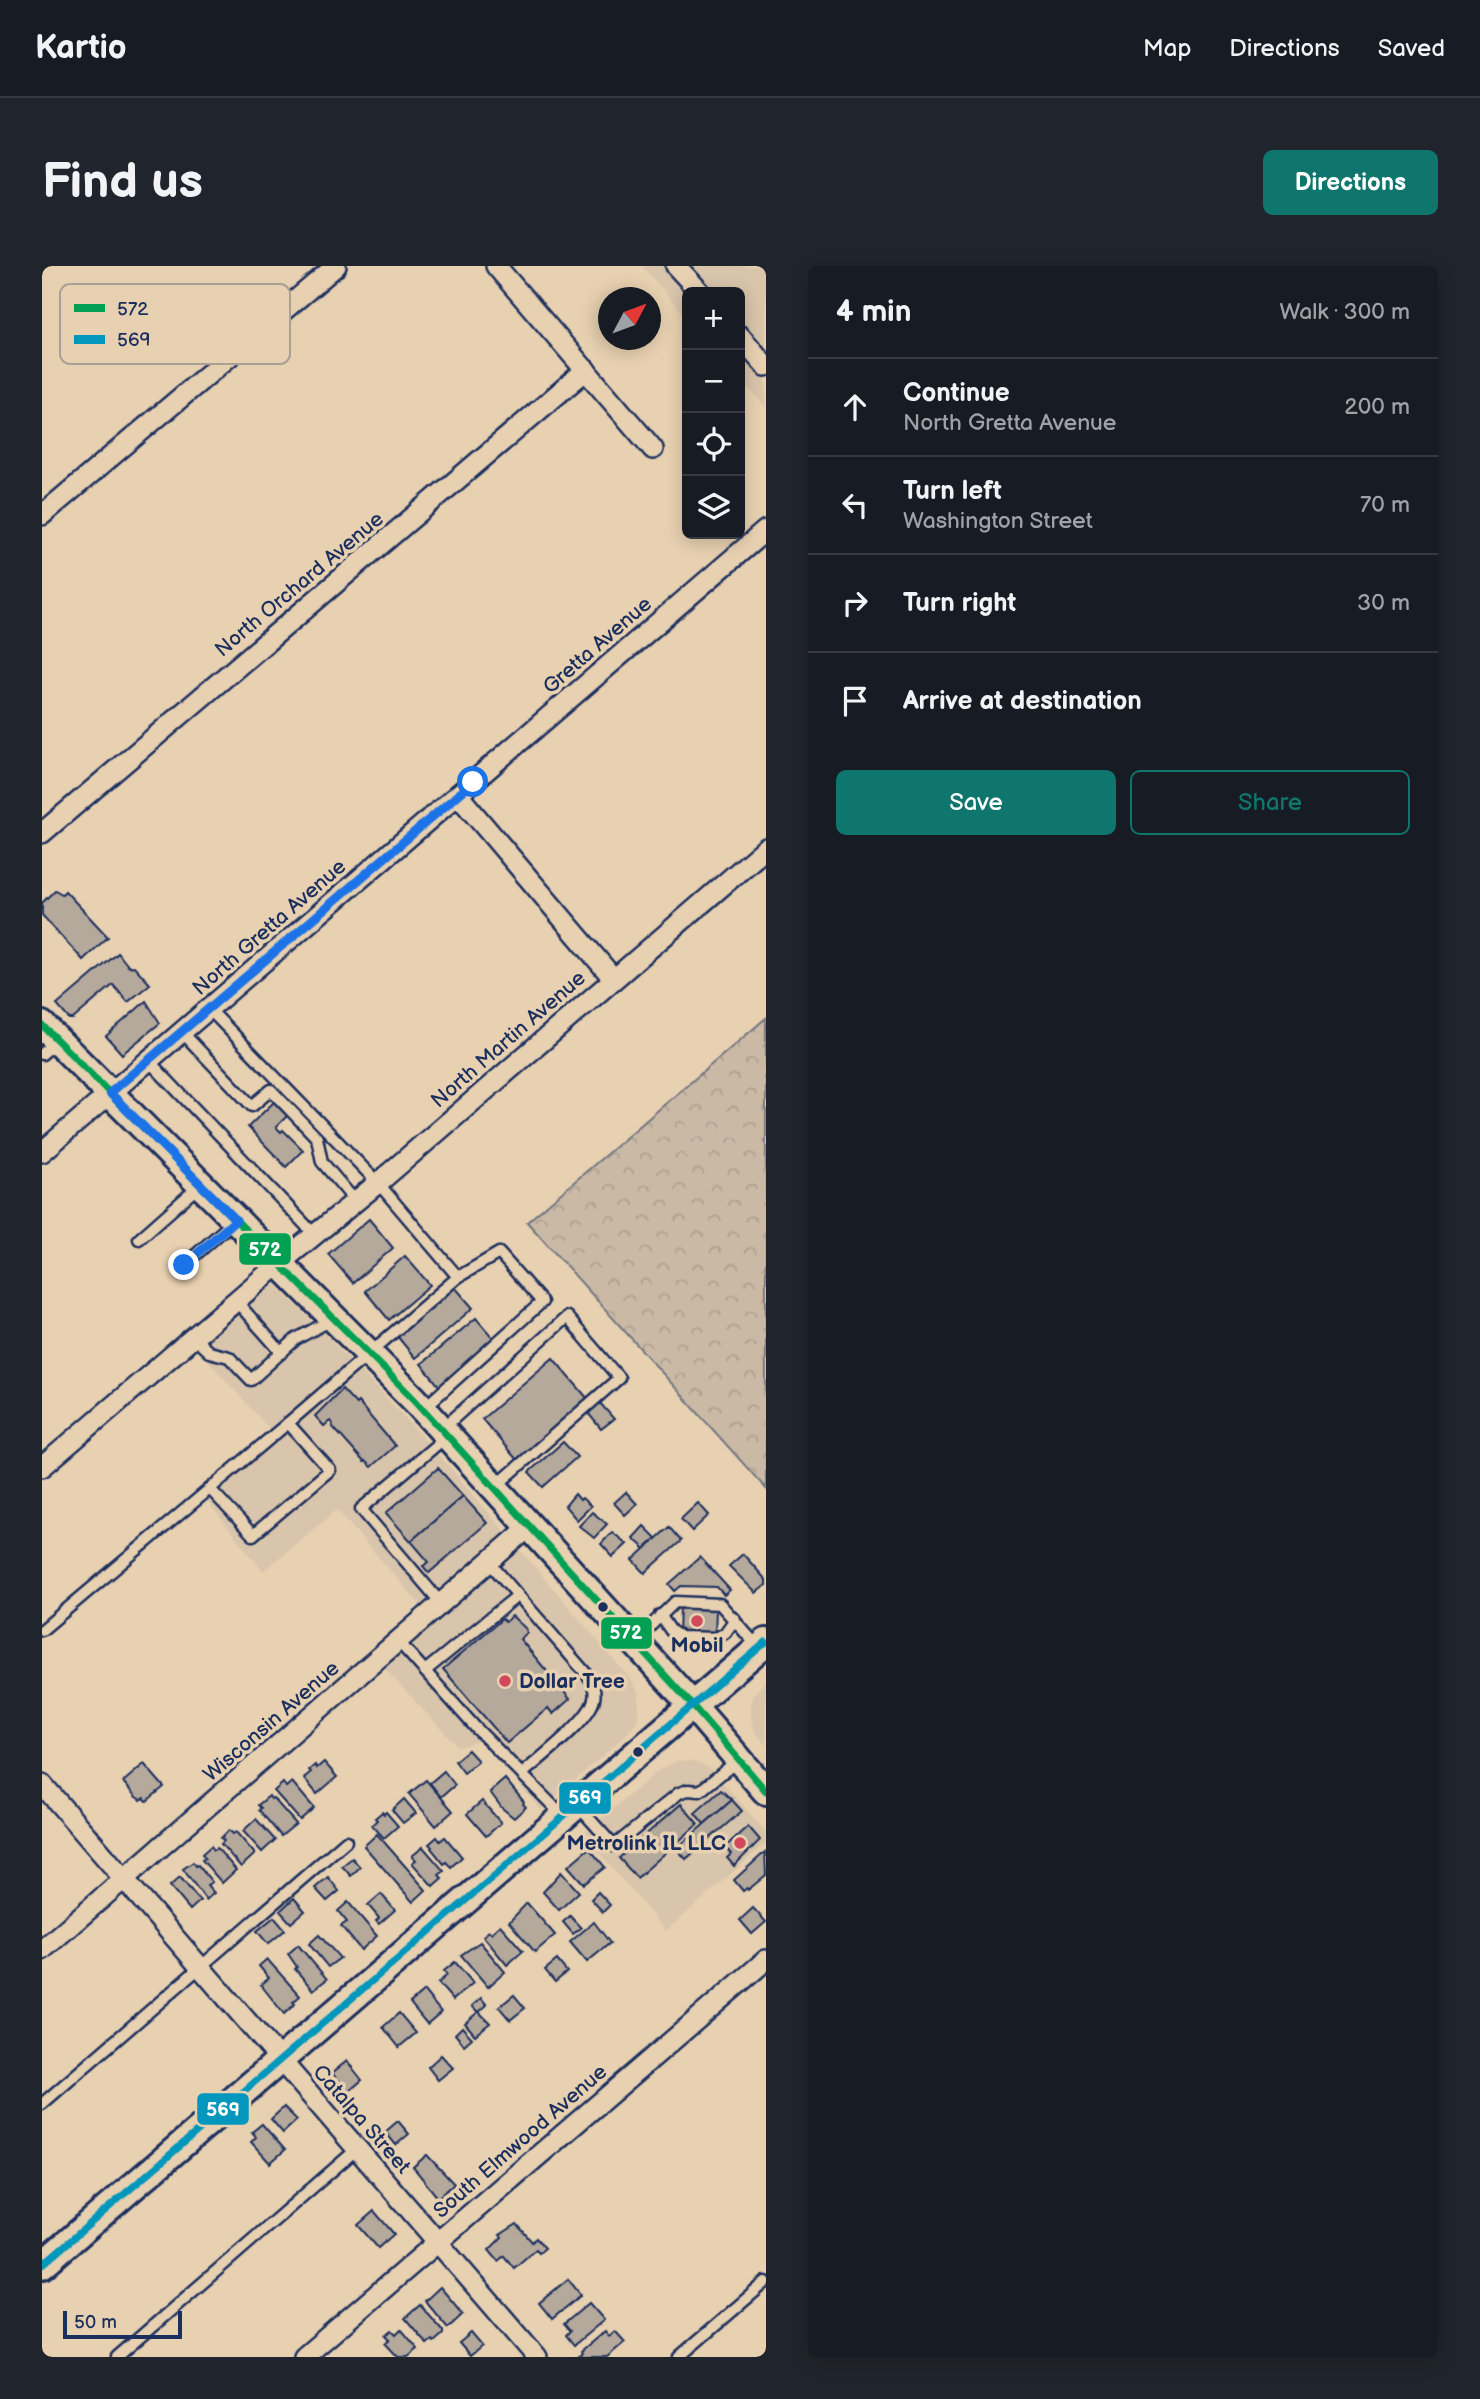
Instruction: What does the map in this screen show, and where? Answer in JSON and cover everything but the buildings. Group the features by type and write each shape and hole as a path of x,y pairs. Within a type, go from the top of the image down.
{"main road":[{"path":"47,1040 110,1093 423,1409 766,1791"},
{"path":"42,2265 763,1645"}],"street":[{"path":"290,305 336,266"},
{"path":"496,266 653,449"},
{"path":"676,266 695,287"},
{"path":"745,343 766,366"},
{"path":"42,515 220,364"},
{"name":"North Orchard Avenue","path":"42,833 586,370"},
{"name":"Gretta Avenue","path":"458,795 766,530"},
{"path":"458,795 613,978"},
{"name":"North Gretta Avenue","path":"42,1152 458,795"},
{"name":"North Martin Avenue","path":"42,1467 378,1183 766,848"},
{"name":"Wisconsin Avenue","path":"42,1950 529,1527"},
{"name":"Catalpa Street","path":"42,1784 537,2357"},
{"name":"South Elmwood Avenue","path":"304,2357 764,1964"}],"lane":[{"path":"209,1009 378,1183 458,1278"},
{"path":"182,1032 252,1106 271,1090 317,1138 323,1162 355,1201"},
{"path":"149,1060 315,1236"},
{"path":"139,1240 201,1185"},
{"path":"184,1265 236,1220"},
{"path":"42,1630 211,1490 458,1278 499,1253 542,1302 423,1409"},
{"path":"236,1301 282,1353"},
{"path":"441,1603 361,1509 566,1317 619,1378 494,1488"},
{"path":"193,1337 209,1352 229,1357 251,1380 296,1339 334,1318"},
{"path":"211,1490 253,1535 330,1469 288,1423"},
{"path":"489,1562 590,1678 594,1686 595,1698 587,1714 522,1774"},
{"path":"425,1671 517,1596"},
{"path":"634,1642 675,1602 716,1602 724,1606 763,1645"},
{"path":"660,1615 671,1632 680,1637 716,1639 735,1619"},
{"path":"398,1641 475,1727 522,1774 614,1846 679,1793 688,1790 700,1791 739,1759"},
{"path":"42,2104 346,1841"},
{"path":"117,2357 358,2149"},
{"path":"679,2357 766,2283"}],"shaded area":[{"path":"642,266 766,266 766,408 745,384 745,287 682,287 682,312"},
{"path":"260,1268 449,1466 632,1681 638,1692 637,1721 627,1734 541,1810 482,1740 458,1747 371,1654 423,1608 337,1510 263,1571 199,1491 271,1431 183,1332"},
{"path":"766,1682 766,1746 755,1731 751,1706 754,1693"},
{"path":"677,1761 695,1761 711,1769 766,1832 766,1843 666,1931 583,1834 660,1769"}],"green space":[{"path":"766,1018 766,1489 527,1222"}],"transit line":[{"name":"572","path":"42,1025 414,1399 692,1705 766,1791"},
{"name":"569","path":"42,2265 766,1642"}],"place":[{"name":"Mobil","path":"697,1621"},
{"name":"Dollar Tree","path":"505,1681"},
{"name":"Metrolink IL LLC","path":"740,1843"}],"route":[{"path":"184,1265 236,1220 110,1093 473,782"}]}
